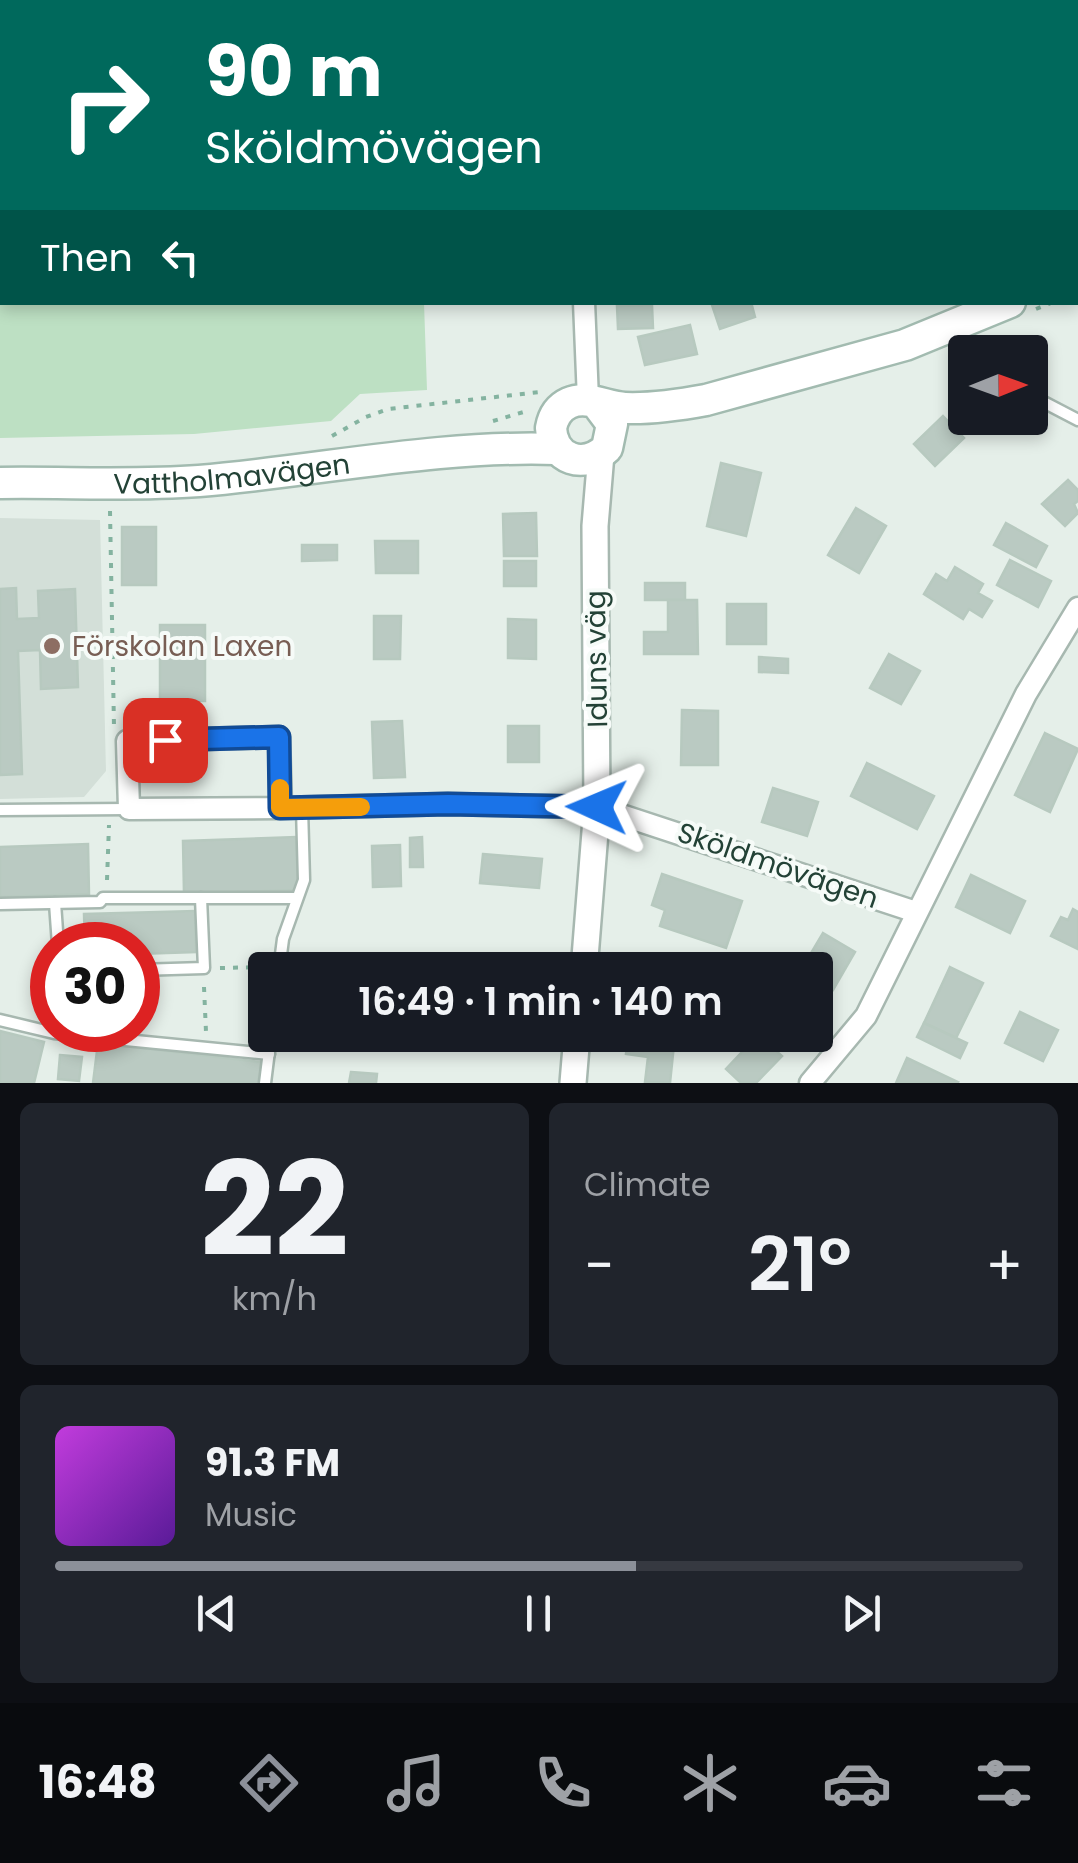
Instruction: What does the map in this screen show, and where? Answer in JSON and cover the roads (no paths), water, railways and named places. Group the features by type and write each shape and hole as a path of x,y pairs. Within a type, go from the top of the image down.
{"main road":[{"name":"Vattholmavägen","path":"461,451 551,403 592,402 621,408 678,406 905,345 1003,305"},
{"path":"551,403 551,435 585,451 612,424 608,415 592,402"},
{"name":"Vattholmavägen","path":"0,483 197,481 511,447 585,451 678,406"}],"street":[{"path":"584,305 592,402"},
{"name":"Iduns väg","path":"585,451 594,526 597,807 585,952"},
{"path":"810,1083 866,1016 1026,694 1078,608"},
{"path":"122,809 127,741 279,737 291,808"},
{"name":"Sköldmövägen","path":"122,809 448,804 597,807 916,912"},
{"path":"573,1083 576,1052"}],"lane":[{"path":"1048,404 1078,420"},
{"path":"282,952 304,880 291,808"},
{"name":"Sköldmövägen","path":"0,810 122,809"},
{"path":"0,904 100,902 104,898 296,898"},
{"path":"160,969 204,968 201,898"},
{"path":"54,903 56,922"},
{"path":"0,1020 30,1026"},
{"path":"160,1043 269,1054 265,1083"}],"place":[{"name":"Förskolan Laxen","path":"52,646"}]}
